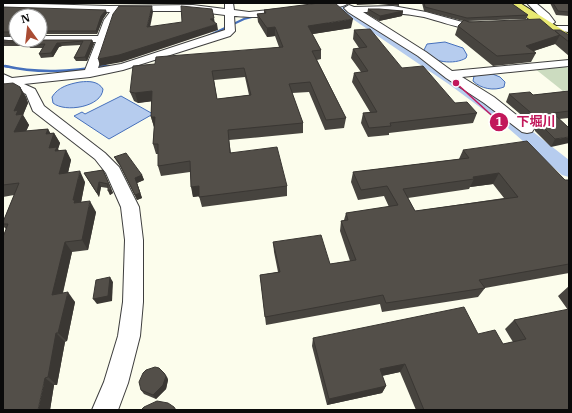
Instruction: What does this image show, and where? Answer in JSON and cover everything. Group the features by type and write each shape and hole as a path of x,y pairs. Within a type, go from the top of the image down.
{"main road":[{"path":"512,3 550,26 569,40"}],"street":[{"path":"531,3 546,16 550,22 550,26"},
{"path":"303,9 342,5 404,11 466,26 490,25"},
{"path":"342,5 422,54 450,75 489,100 527,129"},
{"path":"3,6 117,9 229,7 249,15 288,10"},
{"path":"6,80 139,64 226,34 230,31 229,7"},
{"path":"449,8 450,22"},
{"path":"91,70 109,20 117,9"},
{"path":"519,25 550,26 569,30"},
{"path":"48,39 101,39"},
{"path":"450,75 569,63"},
{"path":"6,80 31,92 38,108 100,156 113,171 130,207 134,240 134,302 127,343 116,383 105,410"}],"green space":[{"path":"560,65 569,68 569,90 563,91 534,68"}],"water":[{"path":"445,42 463,48 467,55 466,58 456,62 443,62 432,58 424,50 427,44"},
{"path":"490,73 500,77 505,82 504,87 496,89 488,88 480,86 473,81 474,76"},
{"path":"80,82 99,84 103,89 101,95 90,104 74,108 66,108 53,103 52,97 57,91 68,85"},
{"path":"121,96 153,114 109,139 74,116 82,112 85,114"}],"building":[{"path":"319,3 335,3 353,19 308,26 321,50 312,51 346,118 326,120 310,82 289,84 303,123 228,130 230,153 277,147 287,186 199,197 199,186 191,187 190,161 158,166 158,144 153,144 155,117 151,117 152,91 135,93 130,92 133,66 155,64 156,57 283,47 275,27 267,28 257,14 266,13 264,10","holes":["244,68 251,95 217,99 212,71"]},
{"path":"424,3 511,3 528,15 467,18 425,7"},
{"path":"553,3 569,3 569,12 558,11"},
{"path":"119,6 152,6 147,27 182,22 181,6 212,9 214,18 210,19 217,24 119,55 98,59 113,14"},
{"path":"3,7 37,8 8,8 8,32 3,32"},
{"path":"48,8 106,10 101,16 96,31 48,31"},
{"path":"368,9 379,9 403,11 380,16"},
{"path":"540,19 553,30 560,30 569,35 569,42 555,31 560,35 526,46 536,53 497,56 458,26 464,20 469,22"},
{"path":"370,29 402,68 423,66 455,103 467,102 477,113 390,123 391,126 369,128 363,113 377,112 354,73 368,71 353,49 367,47 354,30"},
{"path":"48,40 92,40 85,57 74,58 83,41 57,43 51,53 39,54 43,48 48,48"},
{"path":"13,83 20,87 22,93 14,111 18,110 16,115 23,114 14,132 48,129 46,134 54,133 49,148 57,147 55,151 66,150 59,174 80,171 73,200 75,200 74,203 90,201 82,240 65,242 52,295 68,292 58,333 56,333 48,377 45,378 38,410 3,410 3,237 8,224 3,224 3,222 19,183 3,185 3,84"},
{"path":"569,91 569,111 553,113 569,128 569,137 555,139 539,123 540,121 537,118 509,94 530,92 533,95"},
{"path":"527,141 565,180 569,180 569,264 479,280 485,288 386,303 383,295 265,317 260,275 280,272 273,242 321,235 330,264 356,260 341,221 348,220 346,213 398,205 387,186 361,190 353,172 469,158 463,150","holes":["499,173 518,197 415,211 403,189 474,179 473,177"]},
{"path":"126,153 142,175 135,178 140,193 135,195 118,161 114,157"},
{"path":"103,170 111,189 108,191 108,184 99,182 97,193 84,173"},
{"path":"110,277 108,296 93,299 96,280"},
{"path":"464,307 478,334 495,330 503,344 526,339 514,320 569,309 569,410 424,410 405,364 380,369 386,386 329,399 313,338"},
{"path":"155,367 159,368 166,376 163,385 153,395 141,390 139,382 146,370"},
{"path":"157,401 168,403 176,410 141,410"}],"waterway":[{"path":"335,3 396,41 456,82 514,125 569,170"},
{"path":"208,36 244,19 256,16"},
{"path":"3,66 8,67"},
{"path":"8,67 18,69 56,71 106,66"},
{"path":"98,67 109,66"}],"place":[{"name":"下堀川","path":"456,83"}]}
